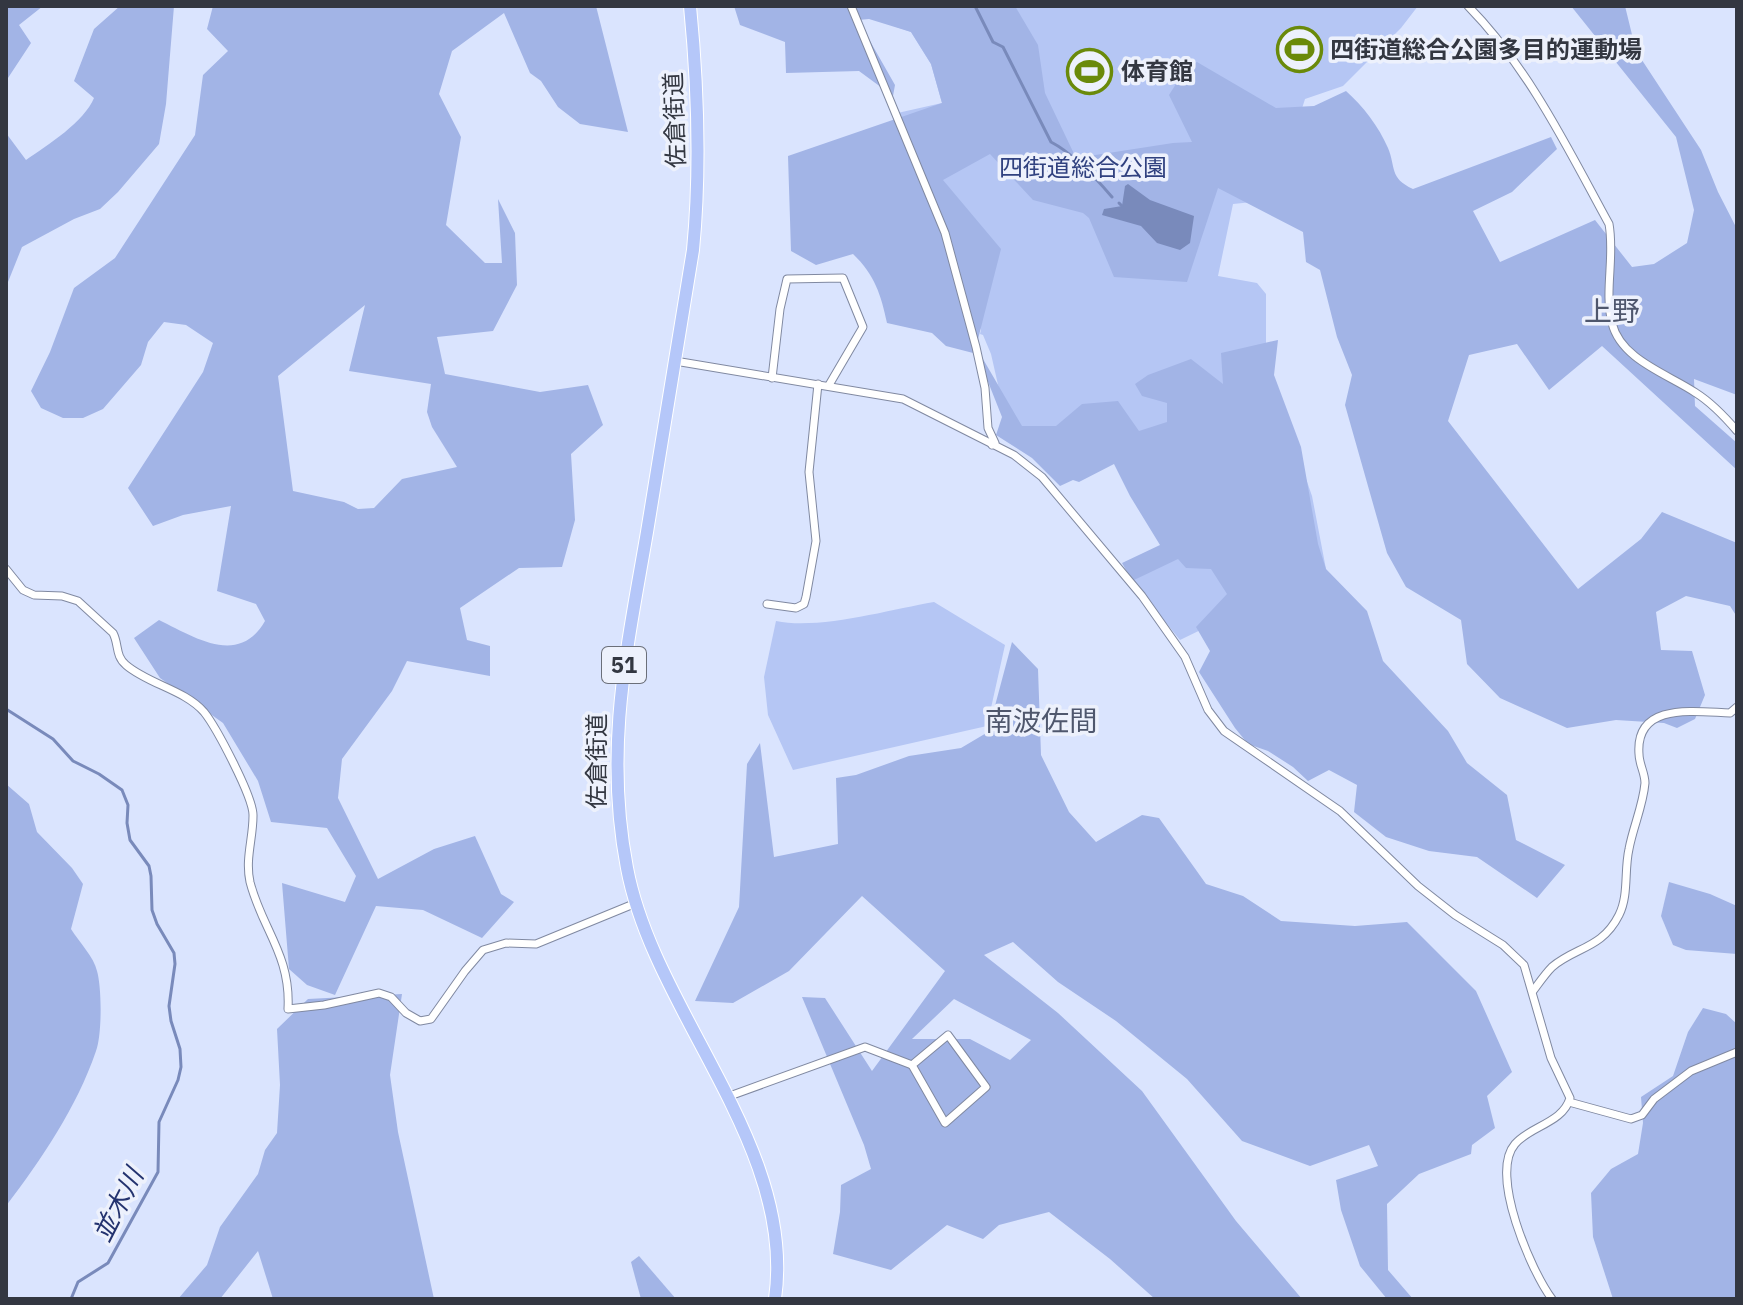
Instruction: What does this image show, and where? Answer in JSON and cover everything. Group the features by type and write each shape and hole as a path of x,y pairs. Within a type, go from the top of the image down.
{"highway":[{"name":"佐倉街道","path":"690,6 697,79 699,177 693,250 617,722 619,824 636,903 665,975 727,1097 769,1204 776,1249 777,1297"}],"street":[{"path":"851,6 945,233 982,374 988,428 995,443 992,445"},
{"path":"1468,6 1495,34 1553,121 1609,224 1612,240 1608,298 1612,325 1618,337 1632,354 1698,394 1737,431"},
{"path":"772,378 780,309 787,279 843,278 863,327 829,385"},
{"path":"675,361 903,399 1014,455 1042,477 1142,596 1185,657 1208,710 1224,731 1340,811 1418,886 1455,915 1503,945 1524,965 1551,1058 1568,1091 1569,1102 1564,1110 1517,1141 1507,1164 1508,1183 1522,1242 1552,1299"},
{"path":"767,604 796,608 804,604 806,597 816,541 809,472 818,384"},
{"path":"6,569 23,590 34,595 62,596 78,601 116,637 116,651 126,665 204,712 230,757 254,814 247,854 250,883 285,966 288,1009 379,993 391,997 406,1013 420,1021 431,1019 483,950 506,943 536,944 636,903"},
{"path":"1533,991 1553,966 1591,946 1604,935 1617,920 1623,906 1628,851 1644,789 1645,778 1639,753 1641,735 1659,716 1672,711 1730,713 1737,707"},
{"path":"727,1097 865,1047 912,1065 945,1123 986,1087 948,1035 912,1065"},
{"path":"1569,1102 1614,1117 1631,1119 1642,1115 1654,1099 1691,1071 1737,1052"}],"green space":[{"path":"6,6 43,6 19,25 31,43 6,81"},
{"path":"120,6 174,6 166,104 159,144 100,209 22,247 6,287 6,133 26,160 82,116 94,98 74,81 94,29"},
{"path":"213,6 596,6 628,132 580,124 558,107 541,81 530,73 504,13 452,51 439,94 461,137 446,225 485,263 502,263 498,199 515,233 517,285 493,331 437,337 445,374 540,392 588,385 603,425 571,454 575,520 562,567 519,568 460,608 467,640 490,646 490,676 407,661 392,691 342,759 338,798 378,879 434,849 475,836 501,894 514,902 482,938 423,910 376,906 335,995 307,985 289,969 282,883 345,902 356,876 327,828 271,822 258,781 223,723 160,678 134,638 159,620 201,640 229,645 242,643 254,635 265,621 256,604 217,591 231,506 183,515 153,526 128,488 203,372 213,343 186,325 164,322 148,342 141,365 103,409 83,418 63,418 41,408 31,391 50,352 74,288 115,258 195,135 203,75 228,51 207,29","holes":["365,305 349,371 431,384 427,412 432,427 457,467 402,479 374,508 358,509 344,502 293,491 278,376"]},
{"path":"734,6 1015,6 1038,45 1045,93 1076,158 1192,142 1169,95 1186,68 1197,62 1276,108 1314,106 1346,91 1380,132 1400,181 1413,189 1551,137 1557,149 1512,192 1473,211 1500,262 1595,220 1632,267 1654,264 1687,243 1694,210 1676,137 1571,6 1625,6 1636,51 1701,150 1737,229 1737,395 1694,379 1695,406 1737,443 1737,470 1602,346 1549,390 1517,344 1469,355 1448,421 1578,589 1641,539 1662,512 1737,543 1737,617 1730,606 1686,596 1656,612 1661,650 1692,651 1705,695 1695,719 1677,728 1664,723 1616,720 1567,728 1500,698 1467,664 1461,620 1406,587 1387,553 1345,405 1352,375 1337,337 1320,270 1306,262 1303,232 1218,188 1187,282 1114,277 1089,218 1083,213 1033,200 990,154 943,180 1001,249 976,347 1022,426 1056,426 1082,404 1118,401 1139,431 1167,422 1167,403 1142,396 1135,384 1148,375 1191,359 1223,384 1221,353 1278,340 1274,375 1301,447 1318,544 1326,569 1367,611 1383,661 1448,731 1467,763 1507,795 1516,840 1565,865 1537,898 1477,857 1429,851 1386,837 1354,812 1357,785 1329,770 1308,781 1268,751 1248,744 1199,672 1210,651 1196,627 1227,594 1211,569 1186,568 1178,559 1132,581 1122,563 1160,545 1114,464 1079,482 1073,480 1060,486 1032,458 996,435 1002,417 977,354 946,346 932,333 887,323 876,286 853,254 816,265 791,251 788,156 942,103 931,64 911,32 869,19 858,20 895,85 893,96 859,71 786,73 785,42 740,25"},
{"name":"四街道総合公園","path":"854,6 1418,6 1401,28 1343,86 1305,99 1273,200 1233,204 1218,276 1257,283 1266,294 1266,416 1296,450 1312,496 1326,569 1180,640 1132,581 1171,559 1119,447 1009,433 991,354 980,334 981,330 893,114 942,103 931,64 911,32 856,13"},
{"path":"934,602 1005,645 987,726 793,770 768,715 764,677 776,621 833,621"},
{"path":"1012,642 1038,669 1041,755 1069,812 1096,842 1142,815 1159,818 1206,884 1243,896 1281,921 1355,926 1407,922 1476,991 1512,1072 1487,1096 1495,1128 1472,1145 1471,1154 1419,1174 1387,1204 1388,1270 1413,1299 1387,1299 1360,1266 1341,1210 1336,1180 1378,1166 1369,1145 1310,1166 1242,1141 1187,1079 1116,1021 1058,982 1013,942 984,955 1058,1013 1142,1091 1236,1221 1302,1299 1155,1299 1049,1212 999,1225 983,1239 947,1225 891,1270 833,1254 841,1185 871,1169 864,1145 802,997 825,998 872,1071 945,971 862,896 789,971 733,1003 695,1001 739,907 747,764 760,743 774,857 838,844 836,778 856,775 909,756 961,748 988,732","holes":["954,999 1031,1040 1010,1060 970,1039 912,1039"]},
{"path":"6,784 29,804 37,832 83,884 71,929 95,966 101,1011 96,1051 79,1092 45,1152 6,1206"},
{"path":"1669,882 1737,906 1737,954 1686,950 1673,945 1661,916"},
{"path":"402,994 390,1075 398,1132 434,1299 273,1299 258,1251 220,1299 178,1299 207,1265 220,1227 258,1174 265,1150 277,1133 280,1085 277,1029 308,999"},
{"path":"1703,1008 1726,1014 1737,1024 1737,1299 1613,1299 1593,1237 1591,1193 1611,1169 1638,1154 1643,1123 1641,1097 1673,1076 1688,1032"},
{"path":"639,1256 676,1299 641,1299 631,1262"}],"shaded area":[{"path":"1128,184 1150,200 1194,216 1190,243 1180,250 1157,243 1141,226 1102,215 1104,209 1122,206"}],"waterway":[{"path":"975,6 993,42 1003,47 1051,142 1076,159 1112,197"},
{"path":"1119,203 1122,206"},
{"name":"並木川","path":"6,709 53,739 73,761 122,790 128,805 130,840 149,866 152,910 174,953 169,1006 180,1049 181,1067 159,1122 158,1172 108,1263 78,1282 71,1299"}],"place":[{"name":"四街道総合公園多目的運動場","path":"1299,50"},
{"name":"体育館","path":"1090,72"}],"district":[{"name":"上野","path":"1612,311"},
{"name":"南波佐間","path":"1041,721"}]}
